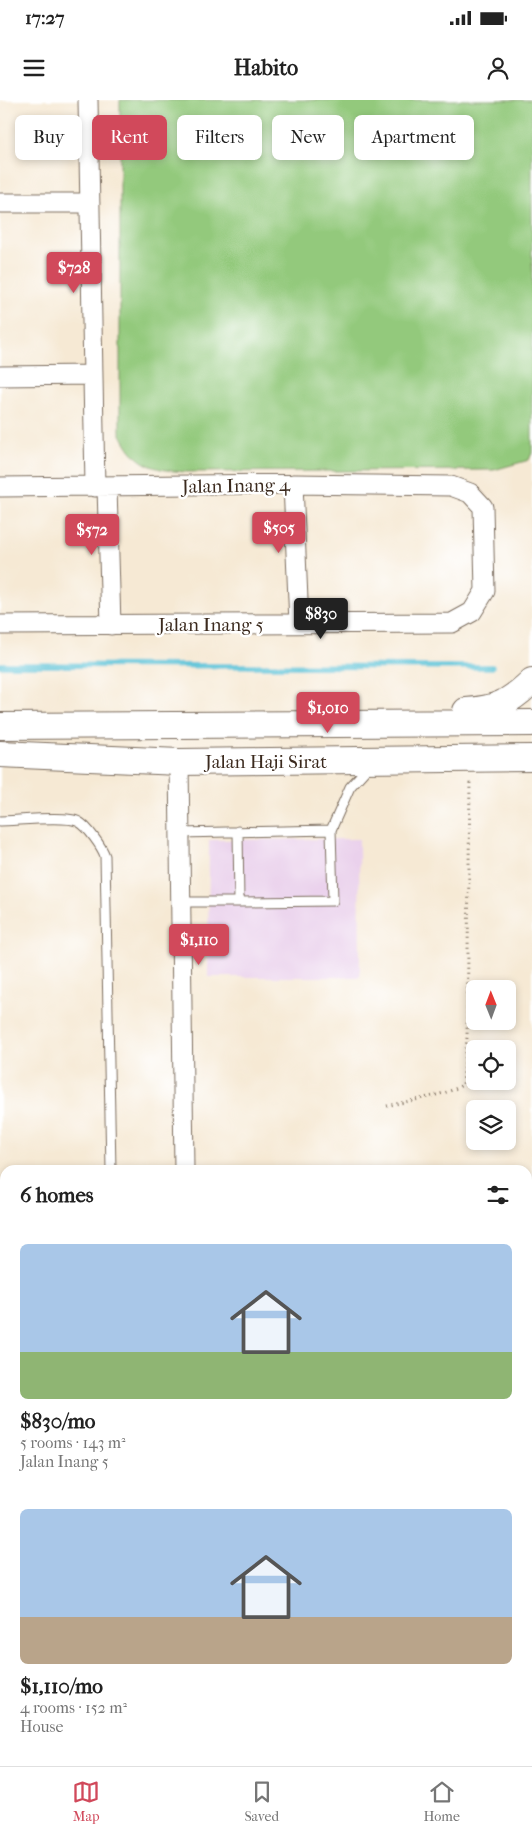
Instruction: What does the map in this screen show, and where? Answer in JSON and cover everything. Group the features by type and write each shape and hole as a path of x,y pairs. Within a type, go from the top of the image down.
{"main road":[{"path":"98,726 186,716 489,709 515,697 532,681"},
{"name":"Jalan Haji Sirat","path":"0,726 532,723"},
{"path":"471,760 486,748 494,746 532,745"},
{"name":"Jalan Haji Sirat","path":"0,754 179,762 532,758"}],"street":[{"path":"88,100 93,375 111,624"},
{"path":"0,203 90,203"},
{"path":"0,376 93,375"},
{"path":"294,484 299,623"},
{"name":"Jalan Inang 4","path":"0,487 294,484 451,486 470,493"},
{"name":"Jalan Inang 5","path":"0,625 452,623 472,612 485,591 483,507 470,493"},
{"path":"179,762 184,1165"}],"lane":[{"path":"181,902 333,901 331,830 350,787 374,761"},
{"path":"0,821 68,819 80,822 102,847 105,856 111,1165"},
{"path":"180,833 331,830"},
{"path":"238,831 239,902"}],"path":[{"path":"387,1106 423,1096 448,1093 463,1084 467,1037 471,760"}],"shaded area":[{"path":"359,839 360,977 208,977 209,840"}],"green space":[{"path":"120,100 532,100 532,453 529,460 494,470 186,472 163,470 146,464 139,459 132,452 120,432 120,160 167,160 167,115 120,115"}],"waterway":[{"path":"0,665 492,667"}]}
